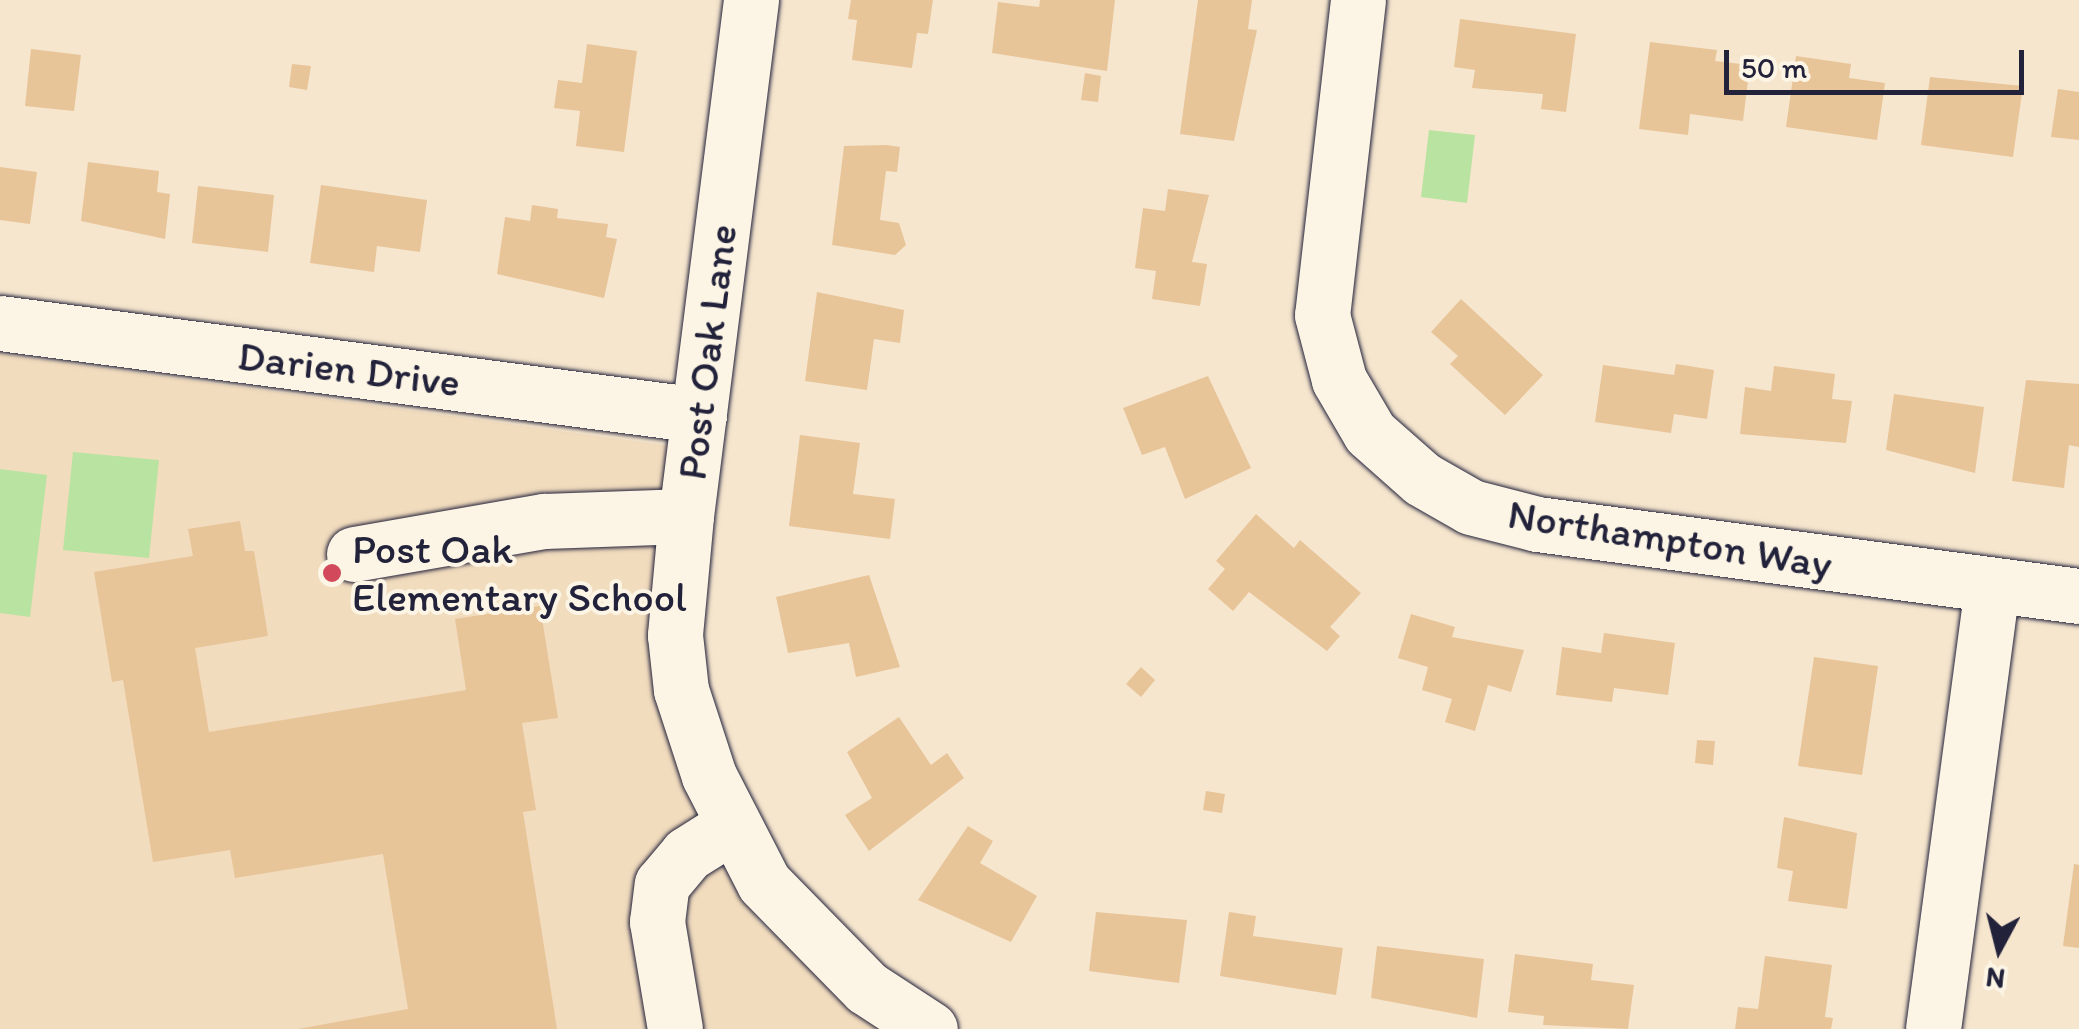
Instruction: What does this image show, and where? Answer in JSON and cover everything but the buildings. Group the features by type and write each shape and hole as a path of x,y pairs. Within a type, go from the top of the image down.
{"street":[{"name":"Post Oak Lane","path":"750,0 674,635 681,690 730,827 764,883 807,932 866,988 930,1029"},
{"name":"Northampton Way","path":"1358,0 1322,316 1339,380 1370,433 1422,479 1471,507 1537,524 2079,596"},
{"name":"Darien Drive","path":"0,323 699,415"},
{"path":"354,554 544,520 686,516"},
{"path":"1933,1029 1992,586"},
{"path":"675,1029 657,922 662,884 687,854 730,827"}],"shaded area":[{"name":"Post Oak Elementary School","path":"0,354 670,446 659,701 759,923 899,1029 0,1029"}],"green space":[{"path":"1429,130 1475,135 1467,203 1421,197"},
{"path":"73,452 159,460 149,558 63,550"},
{"path":"0,469 47,475 30,617 0,613"}],"place":[{"name":"Post Oak Elementary School","path":"332,573"}]}
